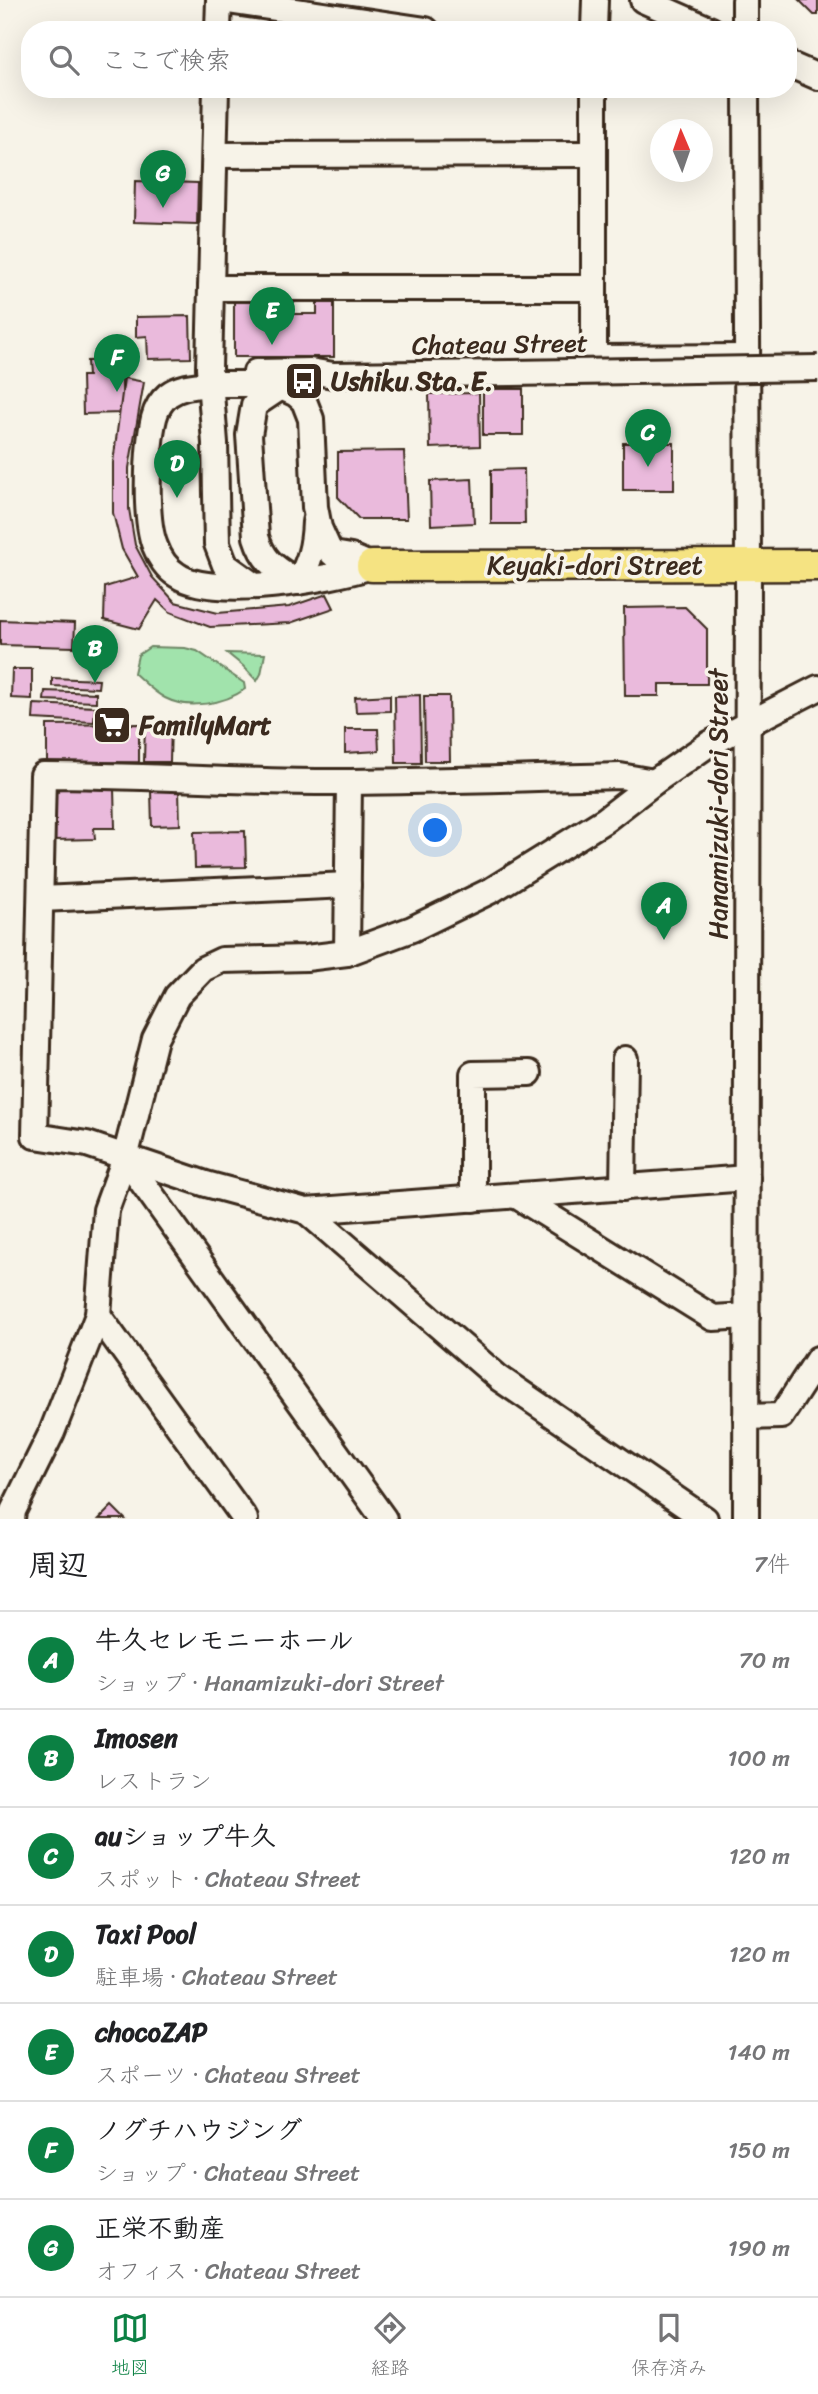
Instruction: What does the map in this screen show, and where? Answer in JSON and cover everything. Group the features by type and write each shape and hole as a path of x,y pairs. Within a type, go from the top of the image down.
{"main road":[{"name":"Keyaki-dori Street","path":"372,566 818,565"}],"street":[{"path":"219,21 220,0 364,21"},
{"path":"594,21 595,0"},
{"path":"643,0 690,21"},
{"path":"745,0 746,21"},
{"path":"797,68 818,77"},
{"path":"216,98 211,288 201,375 215,443 219,554 225,565 253,585"},
{"path":"594,98 594,358 747,357"},
{"name":"Hanamizuki-dori Street","path":"746,98 746,1519"},
{"path":"215,155 593,154"},
{"path":"211,288 594,288"},
{"name":"Chateau Street","path":"201,375 227,367 243,373 310,372 333,375 818,368"},
{"path":"298,582 313,549 315,508 309,408 296,394 281,387 201,375 169,395 159,406 155,416 149,492 150,523 154,545 168,568 180,577 196,583 218,586 298,582 344,575 372,566"},
{"path":"281,387 254,405 249,435 256,537 260,552 269,563 298,582"},
{"path":"315,508 319,528 333,554 351,556 372,566"},
{"path":"12,1519 13,1511 52,1432 98,1315 106,1210 125,1158 155,1039 177,996 204,969 222,960 306,958 347,953 412,929 492,890 605,820 709,744 818,688"},
{"path":"654,782 620,776 349,782 43,775 35,1136 87,1144 206,1184 306,1211 747,1178"},
{"path":"347,953 349,782"},
{"path":"41,898 348,885"},
{"path":"623,1188 625,1059"},
{"path":"473,1199 473,1074 529,1073"},
{"path":"125,1158 384,1519"},
{"path":"517,1196 713,1318 747,1315"},
{"path":"306,1211 499,1378 705,1519"},
{"path":"98,1315 245,1519"},
{"path":"746,1417 781,1416 818,1359"}],"green space":[{"path":"150,647 197,651 244,683 245,689 217,702 174,702 153,690 134,673 138,655"},
{"path":"227,653 265,654 257,681 243,666"}],"building":[{"path":"799,0 818,0 818,15 814,15"},
{"path":"135,181 198,183 197,224 134,222"},
{"path":"234,301 256,301 256,314 317,314 317,303 334,303 334,357 234,357"},
{"path":"190,316 191,358 148,359 147,336 136,337 136,317"},
{"path":"121,360 123,413 83,414 82,376 88,376 87,361"},
{"path":"124,378 144,382 129,468 129,509 135,545 152,577 175,602 218,613 289,607 327,594 334,608 290,623 210,627 170,612 157,600 139,629 104,620 105,587 138,577 122,549 113,513 113,463"},
{"path":"483,389 523,389 523,435 483,435"},
{"path":"479,393 480,446 430,448 429,394"},
{"path":"623,443 674,443 674,490 623,490"},
{"path":"404,451 407,519 359,519 338,497 338,452"},
{"path":"524,469 525,524 491,524 491,470"},
{"path":"472,479 474,523 431,525 430,481"},
{"path":"685,607 707,629 707,684 659,684 659,696 625,696 624,608"},
{"path":"0,620 75,623 74,647 0,645"},
{"path":"12,669 32,669 32,699 11,698"},
{"path":"52,678 99,680 98,688 52,686"},
{"path":"45,691 96,693 96,702 44,700"},
{"path":"390,695 390,711 356,712 355,697"},
{"path":"420,695 421,763 396,763 395,696"},
{"path":"424,696 449,696 450,761 425,761"},
{"path":"34,704 95,707 94,722 33,719"},
{"path":"145,723 171,724 170,762 144,762"},
{"path":"139,724 139,762 47,763 47,725"},
{"path":"345,729 378,729 379,751 345,753"},
{"path":"114,788 115,828 94,828 95,839 55,840 53,796 60,789"},
{"path":"151,791 179,791 180,825 152,826"},
{"path":"245,831 246,867 195,868 194,832"},
{"path":"112,1506 125,1519 99,1519"}],"place":[{"name":"正栄不動産","path":"163,208"},
{"name":"chocoZAP","path":"272,345"},
{"name":"Ushiku Sta. E.","path":"304,381"},
{"name":"ノグチハウジング","path":"117,392"},
{"name":"auショップ牛久","path":"648,467"},
{"name":"Taxi Pool","path":"177,498"},
{"name":"Imosen","path":"95,683"},
{"name":"FamilyMart","path":"112,725"},
{"name":"牛久セレモニーホール","path":"664,940"}]}
